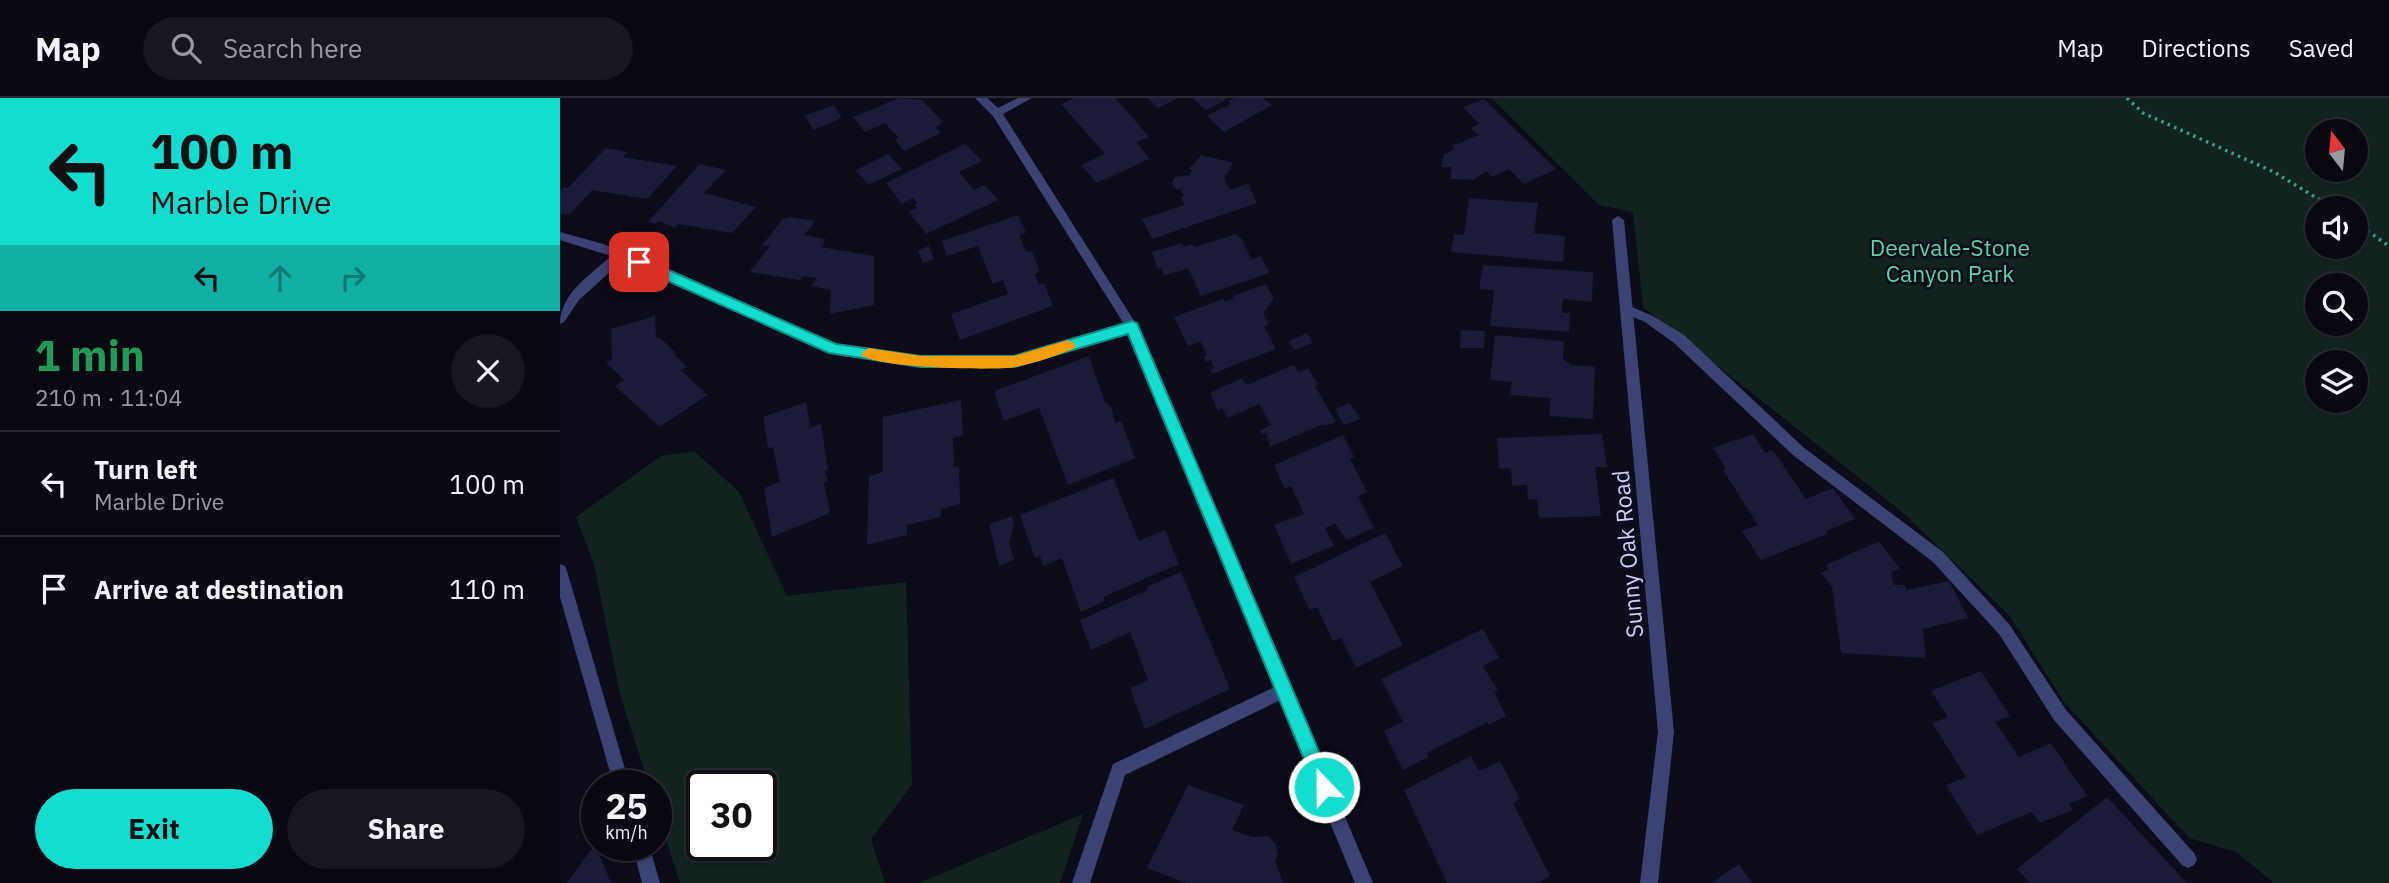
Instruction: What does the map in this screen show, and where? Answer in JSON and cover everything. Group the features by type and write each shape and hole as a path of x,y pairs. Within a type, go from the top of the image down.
{"street":[{"path":"980,98 997,113 1132,327 1364,883"},
{"path":"997,113 1027,98"},
{"name":"Sunny Oak Road","path":"1618,220 1666,732 1649,883"},
{"path":"560,236 676,277 834,349 909,360 1014,361 1132,327"},
{"path":"560,319 575,297 620,255"},
{"path":"1627,310 1649,319 1679,339 1798,452 1938,557 2004,629 2060,715 2188,859"},
{"path":"560,571 617,770"},
{"path":"1082,883 1119,770 1285,690"},
{"path":"645,861 651,883"}],"path":[{"path":"2127,98 2143,113 2274,172 2313,196"},
{"path":"2368,231 2389,246"}],"green space":[{"name":"Deervale-Stone Canyon Park","path":"1492,98 2389,98 2389,883 2274,883 2236,852 2189,838 2064,702 2009,615 1901,511 1643,307 1633,212 1599,205"},
{"path":"694,451 739,492 787,596 906,582 912,785 871,839 885,883 680,883 672,858 672,770 644,770 620,694 594,564 576,517 661,456"},
{"path":"1083,814 1060,883 919,883"}],"building":[{"path":"899,98 922,100 943,122 936,127 941,133 904,151 895,140 899,138 885,123 865,132 853,117"},
{"path":"1074,98 1115,98 1149,137 1137,142 1149,159 1097,183 1081,165 1105,154 1061,104"},
{"path":"1148,98 1178,98 1158,108"},
{"path":"1192,98 1224,98 1226,100 1206,110"},
{"path":"1235,98 1263,98 1272,105 1224,132 1207,116 1231,104 1228,101"},
{"path":"1484,99 1556,169 1524,184 1509,169 1492,177 1486,171 1474,180 1450,179 1452,167 1441,167 1444,154 1455,149 1452,146 1478,135 1471,128 1479,124 1463,107"},
{"path":"834,105 842,118 813,130 805,116"},
{"path":"965,144 982,161 959,172 974,190 985,185 998,200 926,234 909,212 917,208 915,205 918,204 913,198 902,204 886,183"},
{"path":"606,148 628,152 623,157 677,166 647,199 592,190 569,215 560,214 560,191 564,187 568,188"},
{"path":"888,154 902,169 868,185 856,170"},
{"path":"1201,155 1233,163 1224,178 1230,190 1248,184 1257,203 1152,239 1142,219 1185,205 1181,190 1175,189 1172,183 1175,177 1189,175 1192,170 1189,169"},
{"path":"700,164 726,170 704,193 756,207 732,233 678,224 675,228 659,221 657,224 648,222"},
{"path":"1469,198 1538,203 1534,233 1565,236 1563,262 1451,252 1454,234 1464,235"},
{"path":"1018,215 1026,233 1019,235 1026,252 1032,251 1040,272 1035,274 1039,285 1044,283 1053,306 960,340 951,314 1008,294 1003,280 993,284 978,246 947,256 942,241"},
{"path":"789,217 815,221 804,235 826,239 821,247 874,256 874,305 830,314 831,290 811,286 817,278 803,276 800,280 750,272 770,246 762,245 783,219"},
{"path":"1236,234 1241,238 1251,259 1261,256 1270,273 1201,296 1188,268 1164,276 1161,268 1158,269 1152,252 1182,243 1183,247 1193,244 1195,247"},
{"path":"929,246 934,259 923,263 918,250"},
{"path":"1483,265 1593,272 1592,302 1563,299 1562,313 1570,313 1569,332 1490,326 1494,290 1479,289"},
{"path":"1266,284 1274,299 1263,313 1269,324 1264,326 1276,349 1212,374 1210,370 1214,368 1211,360 1206,362 1204,356 1207,355 1200,341 1188,346 1174,317 1223,299 1225,302 1234,298 1233,296"},
{"path":"655,316 656,338 659,337 676,353 674,354 687,367 681,370 707,395 660,427 615,386 624,380 606,362 612,359 611,329"},
{"path":"1461,330 1485,331 1484,348 1460,348"},
{"path":"1307,333 1313,343 1294,350 1289,341"},
{"path":"1495,335 1564,341 1563,359 1572,365 1595,367 1593,419 1549,416 1551,398 1510,395 1512,382 1490,380"},
{"path":"1089,356 1105,402 1112,408 1115,423 1121,421 1135,458 1068,485 1039,408 1004,421 994,391"},
{"path":"1294,365 1298,372 1308,368 1336,422 1324,426 1323,424 1270,447 1266,433 1262,434 1260,430 1271,425 1259,404 1228,418 1222,408 1218,410 1210,393 1242,378 1246,385"},
{"path":"961,400 963,435 953,438 954,467 959,466 960,504 941,509 941,517 907,525 907,535 867,545 869,476 883,472 883,417"},
{"path":"806,402 810,427 821,424 828,470 825,471 828,481 824,483 830,513 772,537 764,488 780,482 773,447 768,448 763,417"},
{"path":"1350,403 1360,419 1344,425 1335,409"},
{"path":"1602,434 1607,467 1595,467 1601,516 1539,518 1537,499 1528,499 1527,485 1512,486 1511,468 1499,469 1497,438"},
{"path":"1753,434 1765,453 1773,450 1806,499 1833,488 1855,519 1825,531 1827,534 1761,560 1742,531 1758,525 1723,470 1726,469 1713,448"},
{"path":"1343,435 1354,457 1350,459 1367,492 1358,496 1374,528 1347,540 1335,524 1325,528 1334,546 1291,564 1274,525 1304,514 1291,486 1285,489 1274,465"},
{"path":"1113,478 1139,541 1165,530 1179,564 1103,597 1105,601 1081,612 1062,558 1043,566 1040,556 1035,558 1020,515"},
{"path":"1012,516 1014,526 1009,542 1014,560 999,566 989,524"},
{"path":"1385,533 1403,566 1370,582 1403,645 1356,668 1341,638 1333,641 1317,607 1310,610 1294,577"},
{"path":"1879,541 1900,569 1891,572 1894,585 1905,585 1906,590 1949,581 1968,618 1923,629 1926,658 1841,653 1832,587 1821,573 1829,569 1826,565"},
{"path":"1181,572 1230,689 1145,729 1130,688 1148,680 1130,632 1091,650 1080,620"},
{"path":"1483,629 1499,658 1483,666 1498,691 1494,692 1506,716 1489,725 1488,722 1427,753 1429,757 1403,770 1384,731 1403,722 1381,679"},
{"path":"1981,671 2010,716 1995,722 2019,757 2051,743 2087,796 2069,804 2073,810 2040,823 2032,812 1977,835 1946,785 1966,777 1932,723 1948,717 1931,691"},
{"path":"1471,756 1479,771 1500,761 1520,799 1513,803 1550,876 1538,883 1447,883 1404,790"},
{"path":"1188,785 1244,805 1232,830 1252,837 1268,836 1275,843 1278,854 1275,861 1283,883 1186,883 1147,868"},
{"path":"2107,797 2187,883 2030,883 2017,869"},
{"path":"583,861 602,861 611,883 567,883"},
{"path":"1739,864 1752,883 1711,883"}],"slow traffic":[{"path":"868,354 921,362 1014,361 1068,345"}],"route":[{"path":"639,262 834,349 921,362 1014,361 1132,327 1324,787"}]}
